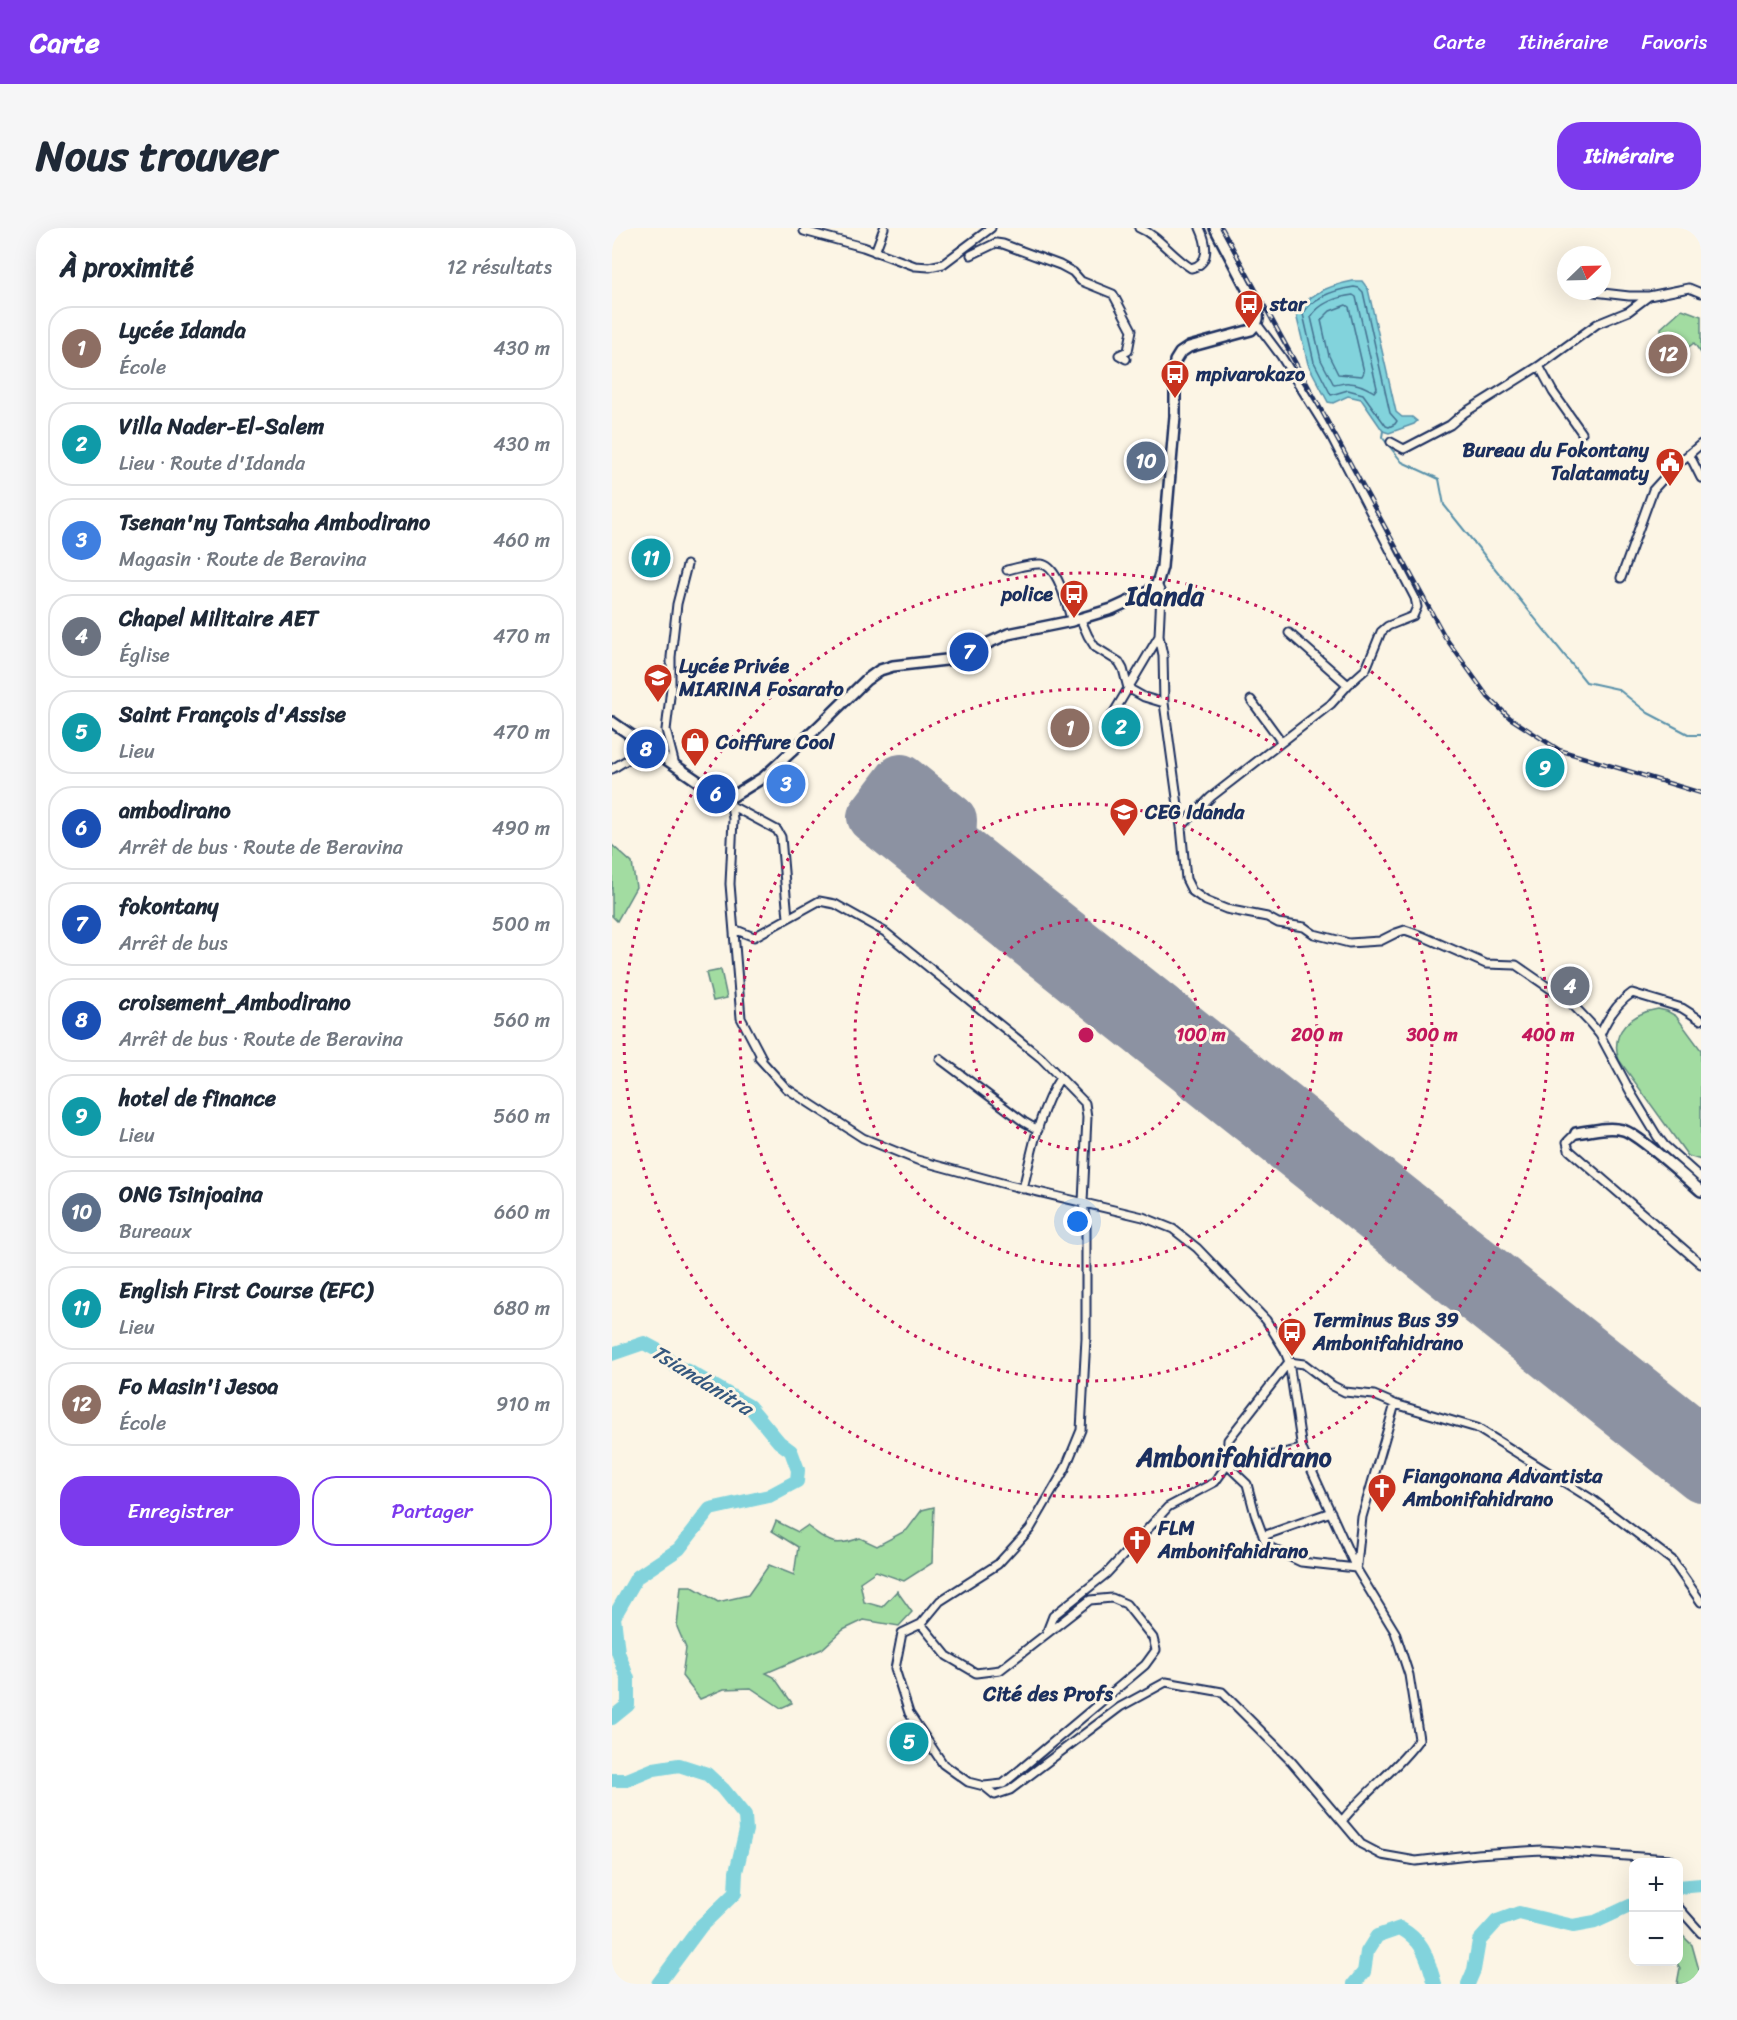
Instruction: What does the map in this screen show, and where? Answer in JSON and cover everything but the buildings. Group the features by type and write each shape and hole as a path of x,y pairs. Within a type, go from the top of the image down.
{"street":[{"path":"875,252 884,228"},
{"path":"804,231 915,266 929,267 943,264 991,228"},
{"path":"1139,228 1151,233 1179,260 1191,268 1199,266 1205,260 1206,246 1200,228"},
{"path":"731,802 764,777 866,680 880,670 893,666 946,660 1008,634 1112,609 1147,593 1157,584 1162,567 1175,416 1175,362 1188,346 1251,330 1257,324 1259,316 1215,228"},
{"path":"971,255 996,243 1003,244 1060,265 1081,280 1113,294 1132,330 1128,351 1119,355 1126,359"},
{"path":"1611,294 1649,297 1689,288 1701,293"},
{"path":"1391,442 1404,449 1450,425 1464,413 1539,366 1597,324 1629,311 1649,297"},
{"path":"1181,827 1211,797 1330,704 1366,669 1381,632 1388,626 1413,616 1416,607 1414,598 1331,436 1281,356 1257,324"},
{"path":"1539,366 1553,392 1582,434"},
{"path":"1621,578 1653,490 1701,444"},
{"path":"1689,454 1701,478"},
{"path":"1007,570 1038,563 1052,569 1076,619 1095,646 1119,662 1124,669 1128,688 1144,697 1164,703"},
{"path":"675,765 666,730 677,604 687,564"},
{"path":"1157,584 1161,593 1159,636 1163,655 1164,703 1181,827 1185,879 1192,891 1206,901 1226,909 1267,917 1278,923 1304,927 1314,934 1349,943 1380,941 1405,930 1486,964 1516,966 1571,1002 1600,1035 1657,1136 1701,1178"},
{"path":"1289,633 1348,685"},
{"path":"1107,724 1159,636"},
{"path":"1251,700 1281,741"},
{"path":"612,722 718,795 777,830 781,837 788,918"},
{"path":"612,769 648,747"},
{"path":"731,802 733,819 730,884 741,1018 762,1058 759,1059 786,1088 863,1138 917,1160 1023,1189 1143,1217 1173,1229 1197,1248 1266,1320 1284,1349 1289,1362 1302,1449 1356,1568 1395,1632 1409,1675 1419,1739 1342,1821"},
{"path":"734,929 754,937 819,901 835,904 885,932 1033,1051 1085,1103 1087,1117 1083,1203 1086,1226 1086,1338 1081,1430 1065,1469 1030,1529 998,1563 940,1601 921,1624 902,1633 895,1669 909,1713 943,1764 968,1782 984,1786 1002,1784 1145,1665 1156,1650 1154,1638 1126,1604 1112,1598 1090,1600 1000,1670 976,1673 947,1656 921,1624"},
{"path":"1600,1035 1605,1024 1623,1000 1632,993 1682,1008 1701,1020"},
{"path":"940,1059 1038,1130"},
{"path":"1023,1189 1038,1130 1052,1090 1060,1078"},
{"path":"1701,1191 1625,1130 1611,1129 1576,1133 1567,1142 1569,1150 1701,1264"},
{"path":"1289,1362 1304,1364 1333,1386 1345,1392 1374,1395 1395,1404 1477,1428 1593,1500 1672,1560 1701,1602"},
{"path":"1046,1636 1053,1616 1106,1574 1168,1507 1215,1482 1227,1465 1228,1440 1289,1362"},
{"path":"1356,1568 1362,1517 1395,1404"},
{"path":"1227,1465 1302,1449"},
{"path":"1227,1465 1247,1484 1267,1546 1301,1562 1356,1568"},
{"path":"1263,1536 1331,1512"},
{"path":"984,1786 995,1795 1010,1790 1120,1707 1166,1682 1222,1692 1291,1761 1361,1844 1382,1855 1416,1861 1541,1850 1655,1858"},
{"path":"1682,1912 1701,1934"}],"green space":[{"path":"1682,309 1701,316 1701,353 1694,343 1675,357 1663,353 1661,328"},
{"path":"612,845 632,863 636,887 617,921 612,916"},
{"path":"721,970 727,998 713,1001 706,973"},
{"path":"1658,1009 1676,1016 1701,1050 1701,1160 1688,1156 1619,1060 1617,1041 1625,1026 1640,1015"},
{"path":"934,1507 932,1563 904,1581 876,1571 860,1582 864,1602 882,1607 897,1591 912,1612 899,1626 864,1620 843,1630 822,1649 766,1673 774,1677 792,1703 781,1708 751,1688 724,1689 700,1699 682,1676 686,1648 677,1627 681,1586 691,1586 718,1602 748,1595 769,1565 794,1575 798,1547 772,1531 776,1521 798,1532 807,1526 832,1542 843,1543 860,1538 877,1546 907,1530 922,1510"},
{"path":"1683,1936 1692,1945 1701,1977 1698,1984 1677,1984 1679,1966 1683,1966"}],"water":[{"path":"1362,281 1368,289 1396,412 1402,417 1412,417 1417,421 1389,433 1383,431 1361,399 1348,396 1333,403 1328,402 1308,364 1296,314 1314,295 1336,285"}],"waterway":[{"path":"1383,431 1382,437 1402,462 1439,479 1444,505 1586,682 1618,689 1648,713 1690,735 1701,735"},
{"name":"Tsiandanitra","path":"612,1354 644,1343 659,1351 675,1366 690,1372 749,1406 779,1442 791,1451 798,1470 797,1481 769,1496 710,1509 679,1549 637,1577 614,1617 618,1652 628,1679 628,1705 612,1718"},
{"name":"Tsiandanitra","path":"612,1780 627,1780 654,1769 679,1765 707,1774 723,1789 745,1816 746,1830 736,1872 735,1893 701,1926 658,1984"},
{"name":"Tsiandanitra","path":"1683,1887 1701,1885"},
{"name":"Tsiandanitra","path":"1468,1984 1474,1970 1479,1941 1497,1921 1519,1913 1573,1926 1595,1922 1629,1906"},
{"name":"Tsiandanitra","path":"1354,1984 1364,1972 1367,1952 1377,1936 1400,1928 1420,1945 1435,1984"}],"runway":[{"path":"1701,1440 950,841 951,820 901,780 873,817 1701,1476"}],"railway":[{"path":"1222,228 1445,637 1488,697 1510,718 1559,750 1701,793"}],"place":[{"name":"star","path":"1249,330"},
{"name":"Fo Masin'i Jesoa","path":"1668,354"},
{"name":"mpivarokazo","path":"1175,400"},
{"name":"ONG Tsinjoaina","path":"1146,461"},
{"name":"Bureau du Fokontany Talatamaty","path":"1670,488"},
{"name":"English First Course (EFC)","path":"651,558"},
{"name":"police","path":"1074,620"},
{"name":"fokontany","path":"969,652"},
{"name":"Lycée Privée MIARINA Fosarato","path":"658,704"},
{"name":"Villa Nader-El-Salem","path":"1121,727"},
{"name":"Lycée Idanda","path":"1070,728"},
{"name":"croisement_Ambodirano","path":"646,749"},
{"name":"Coiffure Cool","path":"695,768"},
{"name":"hotel de finance","path":"1545,768"},
{"name":"Tsenan'ny Tantsaha Ambodirano","path":"786,784"},
{"name":"ambodirano","path":"716,794"},
{"name":"CEG Idanda","path":"1124,838"},
{"name":"Chapel Militaire AET","path":"1570,986"},
{"name":"Terminus Bus 39 Ambonifahidrano","path":"1292,1358"},
{"name":"Fiangonana Advantista Ambonifahidrano","path":"1382,1514"},
{"name":"FLM Ambonifahidrano","path":"1137,1566"},
{"name":"Saint François d'Assise","path":"909,1742"}],"district":[{"name":"Idanda","path":"1165,596"},
{"name":"Ambonifahidrano","path":"1234,1457"},
{"name":"Cité des Profs","path":"1048,1694"}]}
